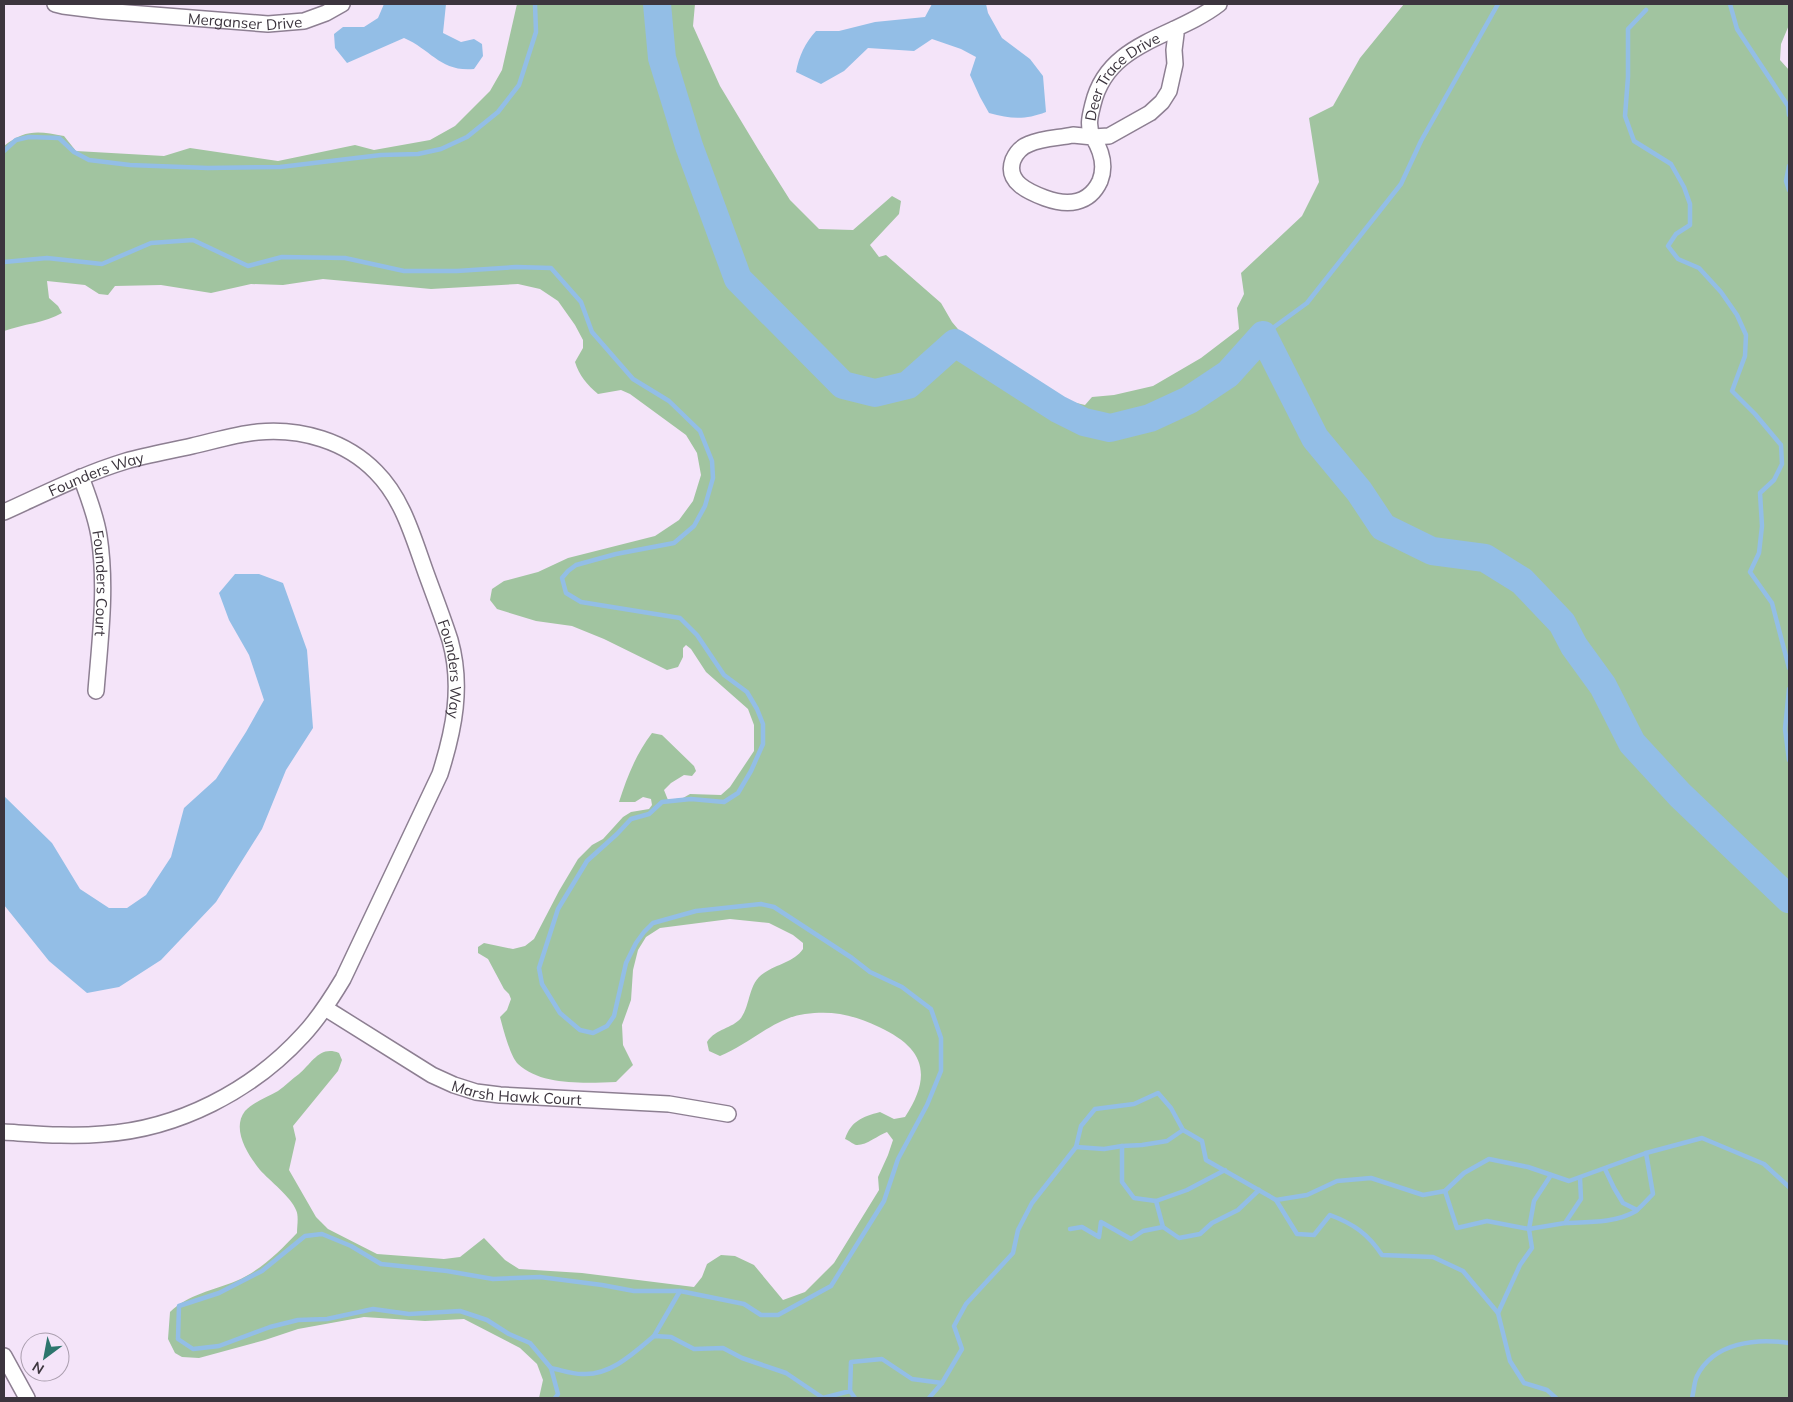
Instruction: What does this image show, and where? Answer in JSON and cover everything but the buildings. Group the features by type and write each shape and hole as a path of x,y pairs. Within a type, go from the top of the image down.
{"street":[{"name":"Merganser Drive","path":"55,4 103,11 268,24 304,21 326,13 342,4"},
{"path":"1193,20 1195,4"},
{"name":"Deer Trace Drive","path":"1174,29 1176,34 1175,64 1169,90 1162,102 1150,113 1109,136 1093,137 1073,135 1030,143 1018,151 1014,157 1012,174 1025,190 1051,201 1065,204 1085,198 1095,189 1099,183 1102,170 1099,147 1093,137 1089,130 1090,115 1095,95 1104,75 1133,49 1157,36 1193,20 1219,4"},
{"name":"Founders Way","path":"4,512 81,477 126,461 235,436 271,431 300,433 326,440 364,461 393,492 405,514 450,641 456,671 454,720 440,774 343,979 325,1008 285,1054 256,1077 225,1097 179,1117 138,1129 70,1136 4,1132"},
{"name":"Founders Court","path":"81,477 92,506 99,536 103,572 96,691"},
{"name":"Marsh Hawk Court","path":"325,1008 432,1075 476,1092 500,1095 669,1104 728,1114"},
{"path":"4,1356 27,1398"}],"green space":[{"path":"517,4 695,4 693,26 720,86 790,200 819,229 853,230 892,196 901,201 899,214 870,245 879,257 886,255 941,303 952,322 963,335 995,355 997,362 1056,398 1085,405 1092,397 1114,395 1153,386 1201,358 1239,329 1237,308 1244,294 1241,273 1302,216 1319,182 1309,118 1333,106 1360,58 1404,4 1789,4 1789,25 1781,44 1780,60 1789,70 1789,1398 539,1398 543,1380 537,1364 520,1348 464,1319 425,1321 364,1317 298,1329 199,1358 182,1357 175,1353 168,1339 170,1312 184,1301 245,1277 277,1253 297,1233 297,1215 294,1205 260,1170 246,1149 240,1134 241,1118 248,1108 278,1091 321,1053 332,1051 339,1053 342,1060 338,1071 293,1126 296,1139 289,1170 316,1217 328,1229 377,1254 444,1259 460,1257 484,1238 505,1260 519,1269 582,1273 694,1287 702,1277 707,1264 721,1255 735,1256 754,1265 783,1300 805,1292 834,1263 879,1190 878,1177 893,1140 887,1132 864,1144 856,1145 845,1139 850,1128 863,1118 880,1112 894,1119 905,1117 914,1102 919,1088 921,1075 919,1064 914,1053 906,1044 879,1027 843,1014 815,1013 794,1017 772,1026 720,1056 709,1051 707,1042 711,1037 741,1018 747,1006 752,988 759,977 795,957 803,949 803,943 793,935 769,923 730,919 660,928 646,937 638,950 633,970 631,1000 622,1025 623,1045 633,1065 616,1082 578,1083 551,1080 528,1071 518,1064 512,1055 500,1017 507,1010 511,999 488,959 478,953 478,947 484,943 513,949 525,946 534,939 578,859 592,845 603,839 623,817 631,812 649,809 652,805 651,799 643,797 635,802 619,802 641,749 652,733 662,735 694,766 696,771 692,776 684,775 664,790 668,800 683,798 690,794 721,795 730,787 754,751 754,725 748,709 706,672 691,649 686,645 683,648 683,657 678,667 667,670 604,639 572,626 536,621 497,609 490,600 492,589 504,581 538,572 568,558 655,536 679,520 693,501 701,475 697,453 686,435 630,394 621,390 598,394 587,383 575,362 583,348 583,340 558,301 540,289 518,284 431,289 323,279 283,285 251,284 211,293 161,285 115,286 108,295 99,294 85,285 47,281 49,298 58,306 62,313 48,319 4,331 4,146 12,140 26,134 40,132 64,136 76,151 164,156 190,148 278,161 355,145 374,150 430,140 455,126 490,91 502,70"}],"water":[{"path":"384,4 446,4 443,33 461,42 474,39 482,44 483,56 474,69 453,67 444,64 404,38 347,63 335,48 334,34 343,27 364,27 378,18"},
{"path":"932,4 986,4 988,13 1002,38 1030,59 1043,76 1046,112 1018,118 989,113 970,75 976,57 961,49 932,39 914,51 868,48 844,71 821,84 796,72 803,50 816,31 839,31 875,22 925,17"},
{"path":"235,574 259,574 283,583 307,650 313,728 286,770 262,829 216,902 161,960 119,987 87,993 49,961 4,905 4,796 52,843 80,889 109,908 127,908 146,895 171,857 184,808 216,779 264,700 249,655 229,620 219,593"}],"waterway":[{"path":"4,151 16,140 29,137 59,138 74,152 89,160 130,165 208,168 280,167 381,155 418,154 441,149 467,137 498,112 519,85 536,32 535,4"},
{"path":"657,4 662,58 689,146 738,279 843,385 875,393 908,385 955,343 1058,409 1084,422 1110,428 1150,418 1189,400 1228,374 1263,335 1315,438 1359,491 1383,527 1432,551 1485,558 1522,581 1562,623 1574,646 1603,686 1632,743 1680,795 1789,899"},
{"path":"1263,335 1307,303 1401,184 1421,141 1498,4"},
{"path":"1730,4 1737,29 1788,106 1789,115"},
{"path":"1646,10 1628,29 1628,77 1625,116 1634,141 1671,164 1684,187 1690,204 1690,225 1676,234 1668,246 1678,259 1699,268 1721,292 1737,315 1746,335 1745,356 1732,391 1755,414 1781,445 1782,464 1774,480 1760,493 1762,526 1759,553 1750,572 1772,603 1789,668"},
{"path":"1789,166 1786,181 1789,190"},
{"path":"4,262 47,258 102,264 151,243 193,240 248,266 282,257 345,258 404,271 457,271 516,267 551,268 581,302 592,332 633,379 669,401 700,431 712,461 713,478 705,506 694,526 674,543 616,554 576,565 562,578 566,593 581,602 680,618 697,635 724,675 747,692 763,724 763,744 751,771 738,793 724,802 691,799 662,802 649,814 631,819 587,861 558,909 539,968 542,984 560,1013 580,1030 593,1033 607,1026 614,1016 626,963 636,943 653,923 696,911 761,904 774,907 852,958 870,972 902,987 931,1009 941,1038 941,1071 927,1105 898,1159 884,1201 831,1286 778,1315 761,1315 744,1304 680,1291 634,1291 540,1277 493,1279 447,1271 381,1264 351,1246 322,1234 305,1236 262,1271 219,1293 179,1306 178,1339 193,1349 219,1346 270,1327 298,1320 327,1319 373,1309 409,1314 460,1311 487,1320 509,1334 530,1343 551,1368 558,1394 555,1398"},
{"path":"1789,689 1785,729 1789,760"},
{"path":"551,1368 578,1374 592,1374 602,1371 621,1362 654,1336 671,1337 694,1349 723,1348 742,1358 786,1373 823,1398 850,1391 851,1362 882,1359 912,1379 942,1383 962,1349 954,1326 966,1304 1013,1253 1018,1230 1032,1203 1076,1147 1081,1126 1095,1109 1134,1104 1158,1093 1171,1108 1183,1130 1202,1141 1206,1160 1276,1200 1307,1195 1337,1181 1371,1178 1423,1195 1445,1191 1464,1173 1489,1159 1528,1167 1569,1181 1646,1153 1702,1138 1764,1164 1789,1187"},
{"path":"1076,1147 1104,1149 1142,1145 1167,1141 1183,1130"},
{"path":"1122,1146 1122,1182 1134,1198 1156,1201 1187,1190 1225,1170"},
{"path":"1565,1223 1611,1220 1636,1211 1653,1194 1646,1153"},
{"path":"1605,1169 1623,1203 1637,1210"},
{"path":"1498,1313 1520,1265 1532,1248 1529,1229 1534,1201 1551,1175"},
{"path":"1445,1191 1457,1228 1487,1221 1529,1229 1565,1223 1581,1199 1580,1178"},
{"path":"1156,1201 1163,1227 1179,1238 1200,1234 1212,1223 1238,1210 1259,1190"},
{"path":"1276,1200 1297,1234 1314,1235 1330,1215 1360,1230 1382,1255 1433,1257 1463,1271 1498,1313 1510,1361 1524,1383 1547,1390 1556,1398"},
{"path":"1070,1229 1082,1227 1099,1237 1101,1222 1131,1239 1143,1231 1163,1227"},
{"path":"654,1336 680,1291"},
{"path":"1692,1398 1697,1376 1714,1356 1725,1349 1750,1342 1789,1343"},
{"path":"929,1398 942,1383"},
{"path":"850,1391 855,1398"}]}
